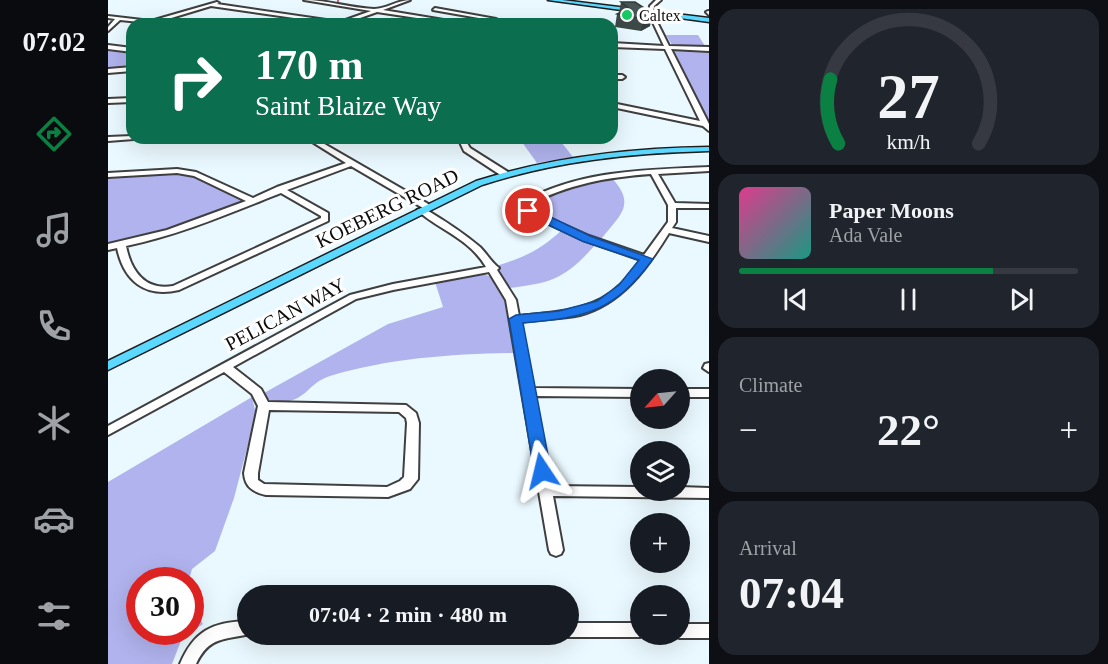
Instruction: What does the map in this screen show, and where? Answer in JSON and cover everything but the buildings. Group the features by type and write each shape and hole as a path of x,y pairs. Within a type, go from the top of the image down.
{"main road":[{"path":"550,0 632,10 652,15 706,20"},
{"path":"560,0 652,15 706,20"},
{"path":"632,10 643,9 653,4"},
{"name":"KOEBERG ROAD","path":"108,366 479,183 505,174 578,158 707,149"}],"street":[{"path":"166,18 229,0"},
{"path":"306,0 430,18"},
{"path":"358,18 408,0"},
{"path":"658,0 653,4 652,15 707,126"},
{"path":"212,5 301,18"},
{"path":"435,9 486,18"},
{"path":"456,18 465,14"},
{"path":"108,17 126,19"},
{"path":"108,30 119,18"},
{"path":"618,45 709,49"},
{"path":"108,47 126,49"},
{"path":"108,70 126,69"},
{"path":"108,101 126,100"},
{"path":"618,106 707,126"},
{"path":"618,111 634,110"},
{"path":"108,139 126,138"},
{"path":"319,144 424,209 472,244 494,268 511,300 516,319 556,550"},
{"path":"464,144 467,149 505,174"},
{"path":"108,247 186,227 251,200 352,163"},
{"path":"647,259 581,236 528,211 525,206 529,202 582,181 617,175 709,169"},
{"path":"108,175 177,171 196,174 251,200"},
{"path":"516,319 560,315 602,303 623,288 668,230 673,218 672,205 654,173"},
{"path":"121,245 127,268 144,284 159,291 176,288 325,219 325,215 318,209 280,189"},
{"path":"672,205 709,206"},
{"path":"668,230 709,239"},
{"name":"PELICAN WAY","path":"108,431 353,297 494,268"},
{"path":"225,367 257,392 264,406 251,473 252,482 258,488 388,492 405,485 411,478 413,423 412,416 402,408 264,406"},
{"path":"528,392 630,393"},
{"path":"690,393 709,393"},
{"path":"546,491 709,493"},
{"path":"188,664 195,648 206,636 220,630 237,629"},
{"path":"579,630 630,630"},
{"path":"690,631 709,631"}],"shaded area":[{"path":"666,35 698,35 709,48 672,45"},
{"path":"108,48 126,50 126,69 108,70"},
{"path":"674,50 709,50 709,125"},
{"path":"523,144 563,144 573,157 537,163"},
{"path":"192,174 243,200 158,232 108,245 108,177"},
{"path":"611,177 623,196 623,210 600,241 530,209 529,205 532,203 577,184"},
{"path":"562,230 596,244 576,265 558,277 537,284 509,288 496,266 532,252"},
{"path":"474,275 488,276 499,284 507,302 516,353 445,356 376,365 322,379 301,396 288,401 272,401 264,393 388,324 443,307 435,282"},
{"path":"252,397 256,414 234,498 215,551 195,567 126,567 126,645 179,645 172,664 108,664 108,482"}],"place":[{"name":"Caltex","path":"627,15"}],"route":[{"path":"528,211 568,231 647,259 623,288 602,303 578,312 516,319 542,471"}]}
